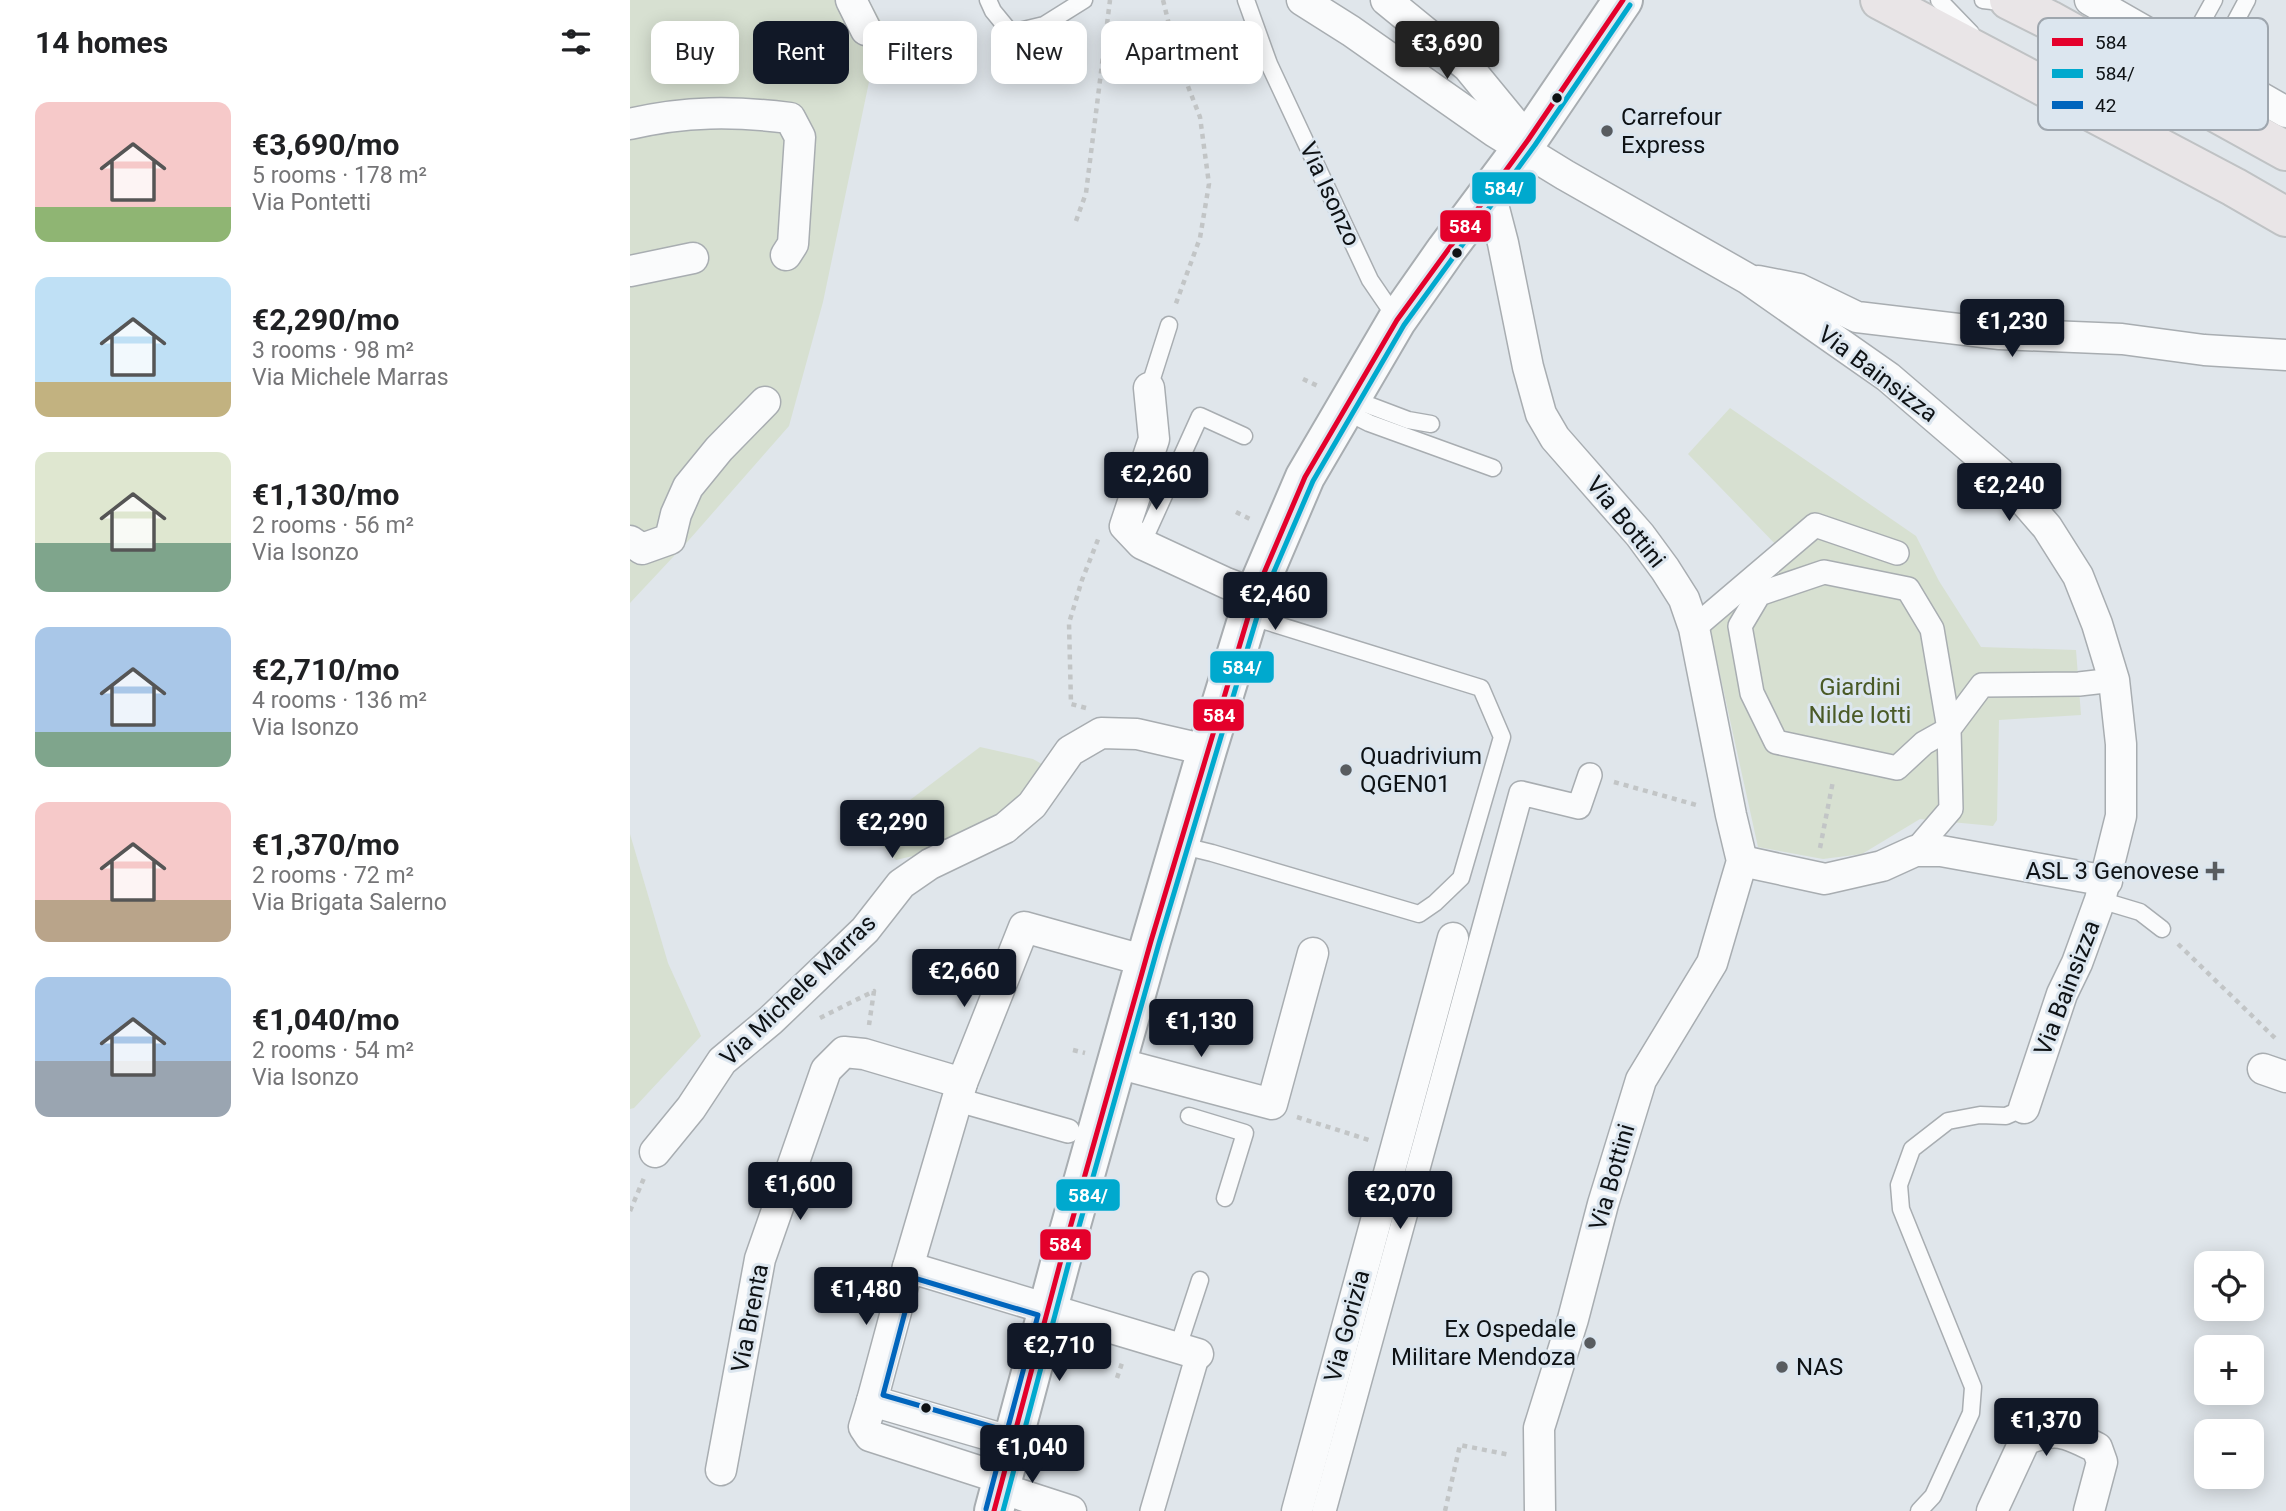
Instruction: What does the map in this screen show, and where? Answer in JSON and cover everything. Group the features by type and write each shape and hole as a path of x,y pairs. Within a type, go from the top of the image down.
{"main road":[{"path":"1880,0 2038,85"},
{"path":"2002,1 2054,10"},
{"path":"999,1493 1179,845 1252,605 1338,398 1525,144 1615,3"},
{"path":"2125,130 2286,217"},
{"path":"2251,130 2286,151"}],"street":[{"path":"851,0 863,24"},
{"name":"Via Bainsizza","path":"1302,0 1525,144 1576,182 1748,279 1888,377 2000,473 2046,527 2078,576 2097,624 2114,680 2121,744 2121,816 2104,891 2077,964 2062,994 2024,1108"},
{"path":"1387,0 1468,67 1525,144"},
{"path":"2090,0 2122,18"},
{"path":"2268,101 2286,111"},
{"path":"630,124 665,116 697,113 743,112 790,118 800,137 793,244 786,255"},
{"name":"Via Bottini","path":"1490,193 1541,414 1555,438 1640,535 1684,599 1694,628 1742,861 1712,964 1640,1080 1539,1428 1540,1511"},
{"path":"630,271 694,258"},
{"path":"1748,279 1799,289 1857,317 2000,334 2122,339 2286,355"},
{"path":"1149,388 1154,439 1125,526 1142,544 1226,583 1252,605"},
{"path":"630,541 642,549 670,539 676,514 688,487 719,449 765,402"},
{"path":"1694,628 1815,524 1897,553"},
{"path":"1742,861 1825,878 1882,866 1915,851 1951,810 1949,729 1932,629 1908,589 1824,572 1759,594 1740,626 1752,693 1776,742 1897,768 1924,743 1949,729 1982,685 2079,684 2114,680"},
{"name":"Via Michele Marras","path":"655,1152 691,1108 722,1061 771,1020 865,930 901,884 930,864 1004,828 1032,805 1070,751 1101,733 1137,734 1207,750"},
{"path":"1324,1511 1521,793 1579,807 1590,775"},
{"path":"1915,851 1941,851 2104,891"},
{"path":"1071,1511 999,1493 870,1436 864,1427 960,1091 1024,927 1146,961"},
{"name":"Via Gorizia","path":"1297,1511 1453,938"},
{"path":"1117,1063 1272,1104 1313,953"},
{"name":"Via Brenta","path":"721,1470 760,1259 826,1070 844,1052 864,1054"},
{"path":"864,1054 1068,1131"},
{"path":"908,1267 1188,1350 1152,1511"},
{"path":"873,1401 1013,1442"},
{"path":"1992,1511 2025,1440 2045,1431 2069,1434 2097,1448 2102,1462 2090,1511"}],"lane":[{"path":"988,0 993,11 1011,33 1044,25 1084,0"},
{"name":"Via Isonzo","path":"1246,0 1269,64 1370,280 1397,320"},
{"path":"1939,0 2004,67"},
{"path":"2204,18 2214,0"},
{"path":"2237,18 2247,0"},
{"path":"1149,388 1169,325"},
{"path":"1338,398 1408,420 1431,424"},
{"path":"1338,398 1370,423 1493,468"},
{"path":"1142,544 1200,416 1244,436"},
{"path":"1179,845 1419,914 1435,903 1461,877 1502,737 1481,688 1252,605"},
{"path":"2104,891 2140,912 2162,929"},
{"path":"1919,1511 1933,1496 1971,1413 1973,1387 1900,1209 1899,1185 1912,1149 1948,1121 1980,1115 2006,1116 2024,1108"},
{"path":"1189,1116 1245,1133 1225,1198"},
{"path":"1188,1350 1200,1280"}],"path":[{"path":"1076,221 1086,193 1110,0"},
{"path":"1163,0 1178,61 1200,117 1209,184 1200,238 1175,306"},
{"path":"1303,379 1338,398"},
{"path":"1236,512 1254,520"},
{"path":"1814,876 1839,755"},
{"path":"1590,775 1731,815"},
{"path":"2162,929 2286,1049"},
{"path":"815,1021 874,990 864,1054"},
{"path":"1272,1104 1297,1117 1353,1135"},
{"path":"1445,1511 1460,1445 1540,1461"}],"green space":[{"path":"630,0 869,0 881,21 863,21 863,84 869,84 823,302 789,426 630,603"},
{"name":"Giardini Nilde Iotti","path":"1730,408 1916,536 1939,581 1981,647 2076,650 2081,715 1999,720 1997,820 1993,826 1920,819 1862,854 1823,859 1758,847 1706,611 1780,549 1688,454"},
{"path":"980,747 1033,759 1047,767 1005,812 938,850 896,860 869,831"},
{"path":"630,834 668,963 701,1036 634,1108 630,1109"}],"transit line":[{"name":"584","path":"994,1511 1151,941 1255,594 1305,477 1397,320 1528,140 1623,0"},
{"name":"584/","path":"1003,1511 1069,1262 1159,943 1263,597 1313,481 1404,325 1535,145 1630,5"},
{"name":"42","path":"914,1278 1038,1315 1007,1431 883,1395 914,1278"},
{"name":"42","path":"986,1509 1002,1448"}],"place":[{"name":"Carrefour Express","path":"1607,131"},
{"name":"Quadrivium QGEN01","path":"1346,770"},
{"name":"ASL 3 Genovese","path":"2215,871"},
{"name":"Ex Ospedale Militare Mendoza","path":"1590,1343"},
{"name":"NAS","path":"1782,1367"}]}
